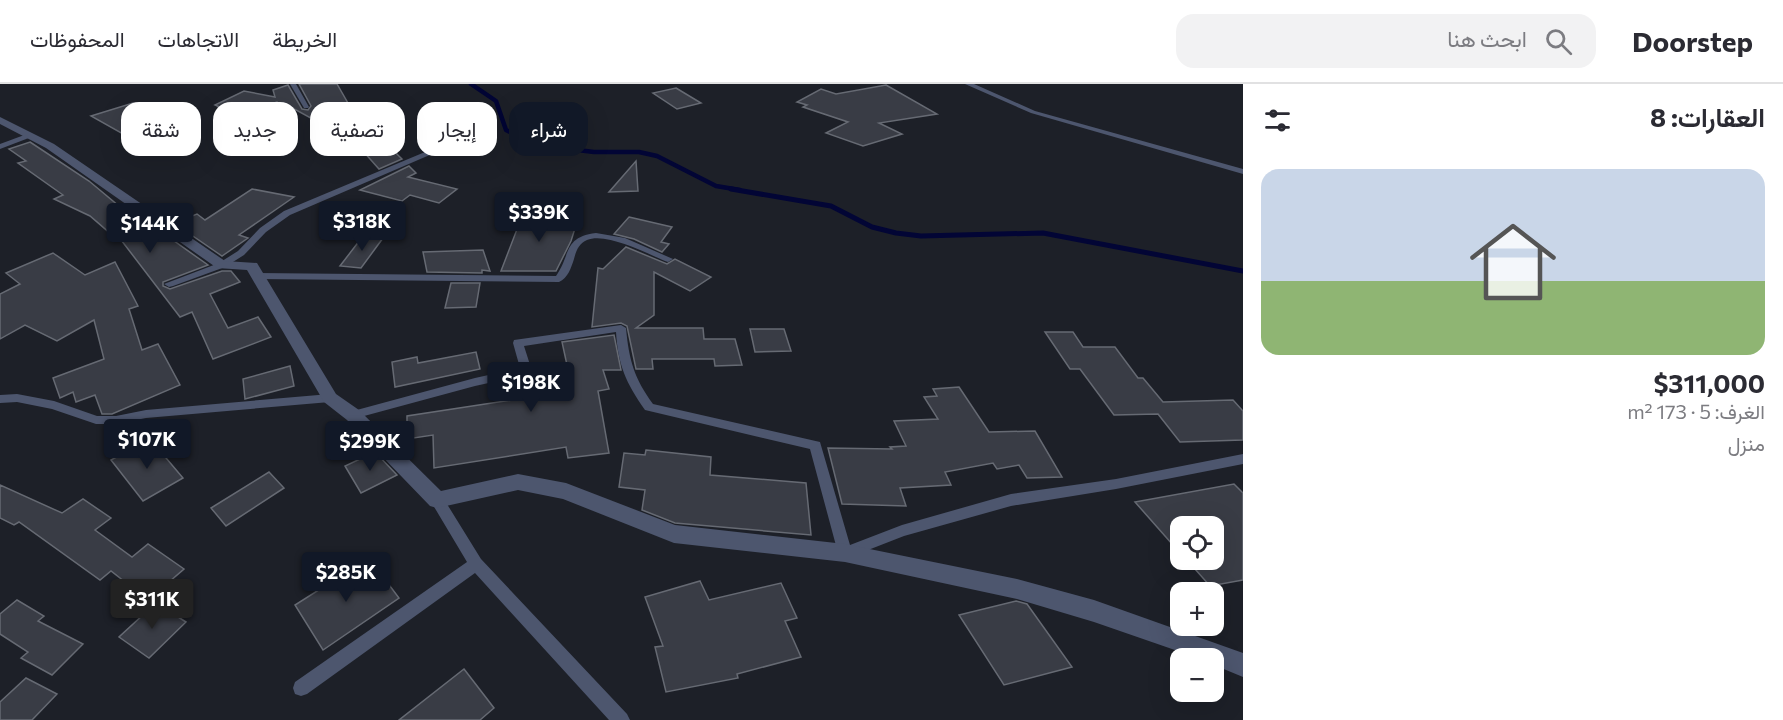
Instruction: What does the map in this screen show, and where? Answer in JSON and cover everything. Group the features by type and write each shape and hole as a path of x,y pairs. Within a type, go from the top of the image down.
{"street":[{"path":"0,120 50,146 222,265 252,266 330,398 353,415 437,500 518,482 566,491 674,534 844,554 1017,589 1106,615 1243,665"}],"lane":[{"path":"293,84 306,107"},
{"path":"968,84 1033,112 1243,172"},
{"path":"0,147 30,136"},
{"path":"168,284 222,265 242,254 263,230 287,213 423,156"},
{"path":"257,276 559,279 565,273 575,244 584,236 597,234 669,259"},
{"path":"353,415 526,371 518,343 621,328 624,366 632,385 649,407 815,445 844,554 902,531 1011,500 1116,484 1243,459"},
{"path":"0,399 36,401 96,420 117,420 146,414 330,398"},
{"path":"437,500 476,564 621,720"},
{"path":"301,688 476,564"}],"building":[{"path":"299,84 337,84 347,102 310,102 310,104"},
{"path":"288,85 298,102 221,102 244,91 275,97 273,90"},
{"path":"886,85 937,114 879,123 902,134 863,146 826,133 848,122 803,107 807,105 797,102 821,89 836,94"},
{"path":"676,88 701,103 677,109 653,93"},
{"path":"298,102 302,109 308,110 310,107 310,118 298,111"},
{"path":"121,107 121,133 91,116"},
{"path":"30,142 89,181 125,211 136,214 208,265 163,282 163,286 170,289 222,271 231,271 240,282 210,294 228,328 258,317 271,337 213,359 192,312 180,317 115,232 111,234 90,216 54,199 63,195 18,163 26,161 9,149"},
{"path":"367,156 399,156 402,159 379,169"},
{"path":"636,161 638,191 609,192"},
{"path":"409,166 416,173 408,177 457,189 439,203 410,195 402,201 360,190"},
{"path":"252,189 294,197 239,235 248,238 222,256 174,223 197,214 205,220"},
{"path":"524,211 559,213 557,221 577,222 571,241 556,271 501,271"},
{"path":"629,217 672,227 661,242 669,244 662,252 634,239 614,234"},
{"path":"363,236 383,238 361,268 340,266"},
{"path":"626,247 667,264 675,259 711,277 690,291 654,272 654,315 636,328 703,328 704,339 735,339 742,365 715,366 714,359 652,359 653,369 636,369 627,326 621,323 592,327 598,268 603,269"},
{"path":"483,250 490,271 482,270 482,273 427,272 423,252"},
{"path":"53,253 85,275 115,262 138,306 129,309 142,350 158,344 180,385 112,414 102,414 95,395 76,402 73,392 60,398 53,378 104,359 94,320 57,341 25,325 0,339 0,294 20,284 6,273"},
{"path":"451,283 480,283 476,307 445,308"},
{"path":"750,329 784,329 791,351 755,352"},
{"path":"1045,332 1073,332 1083,347 1115,347 1138,378 1143,378 1163,402 1233,400 1243,411 1243,440 1180,442 1158,414 1114,415 1080,369 1070,369"},
{"path":"614,335 621,370 603,370 609,389 598,391 609,453 568,458 566,447 434,468 433,435 407,439 407,416 519,399 515,380 530,376 534,371 567,365 562,342"},
{"path":"476,352 480,369 395,387 392,362 417,357 418,363"},
{"path":"290,366 294,386 245,399 243,379"},
{"path":"959,387 989,432 1035,431 1062,477 1027,478 1019,465 997,469 993,463 945,472 951,485 900,488 906,506 842,504 828,448 892,449 890,447 906,446 894,421 938,419 924,397 937,396 933,389"},
{"path":"150,439 183,478 143,501 111,460"},
{"path":"646,450 711,457 710,475 806,483 811,535 675,523 642,510 645,490 619,487 624,453 645,455"},
{"path":"375,452 397,475 361,493 345,466"},
{"path":"269,472 284,488 226,526 211,508"},
{"path":"1234,484 1243,493 1243,580 1224,583 1206,582 1196,570 1224,570 1224,516 1170,516 1170,542 1135,502"},
{"path":"0,485 62,513 83,499 111,518 95,530 132,557 148,544 184,569 148,600 111,571 100,580 19,522 14,525 0,518"},
{"path":"369,558 399,598 323,650 295,605"},
{"path":"700,581 709,600 781,583 797,618 785,621 801,657 737,674 738,678 666,692 655,647 663,646 645,597"},
{"path":"17,600 44,616 38,621 83,644 52,675 21,658 28,652 0,634 0,614"},
{"path":"1016,601 1027,604 1072,667 1004,685 959,615"},
{"path":"156,603 186,622 149,658 119,637"},
{"path":"464,669 494,708 480,720 399,720"},
{"path":"26,678 57,694 32,720 0,720 0,702"}],"waterway":[{"path":"471,84 496,101 506,130 536,145 594,152 639,152 657,156 716,186 740,190"},
{"path":"731,189 831,206 872,227 896,233 921,236 1043,233 1243,271"}]}
